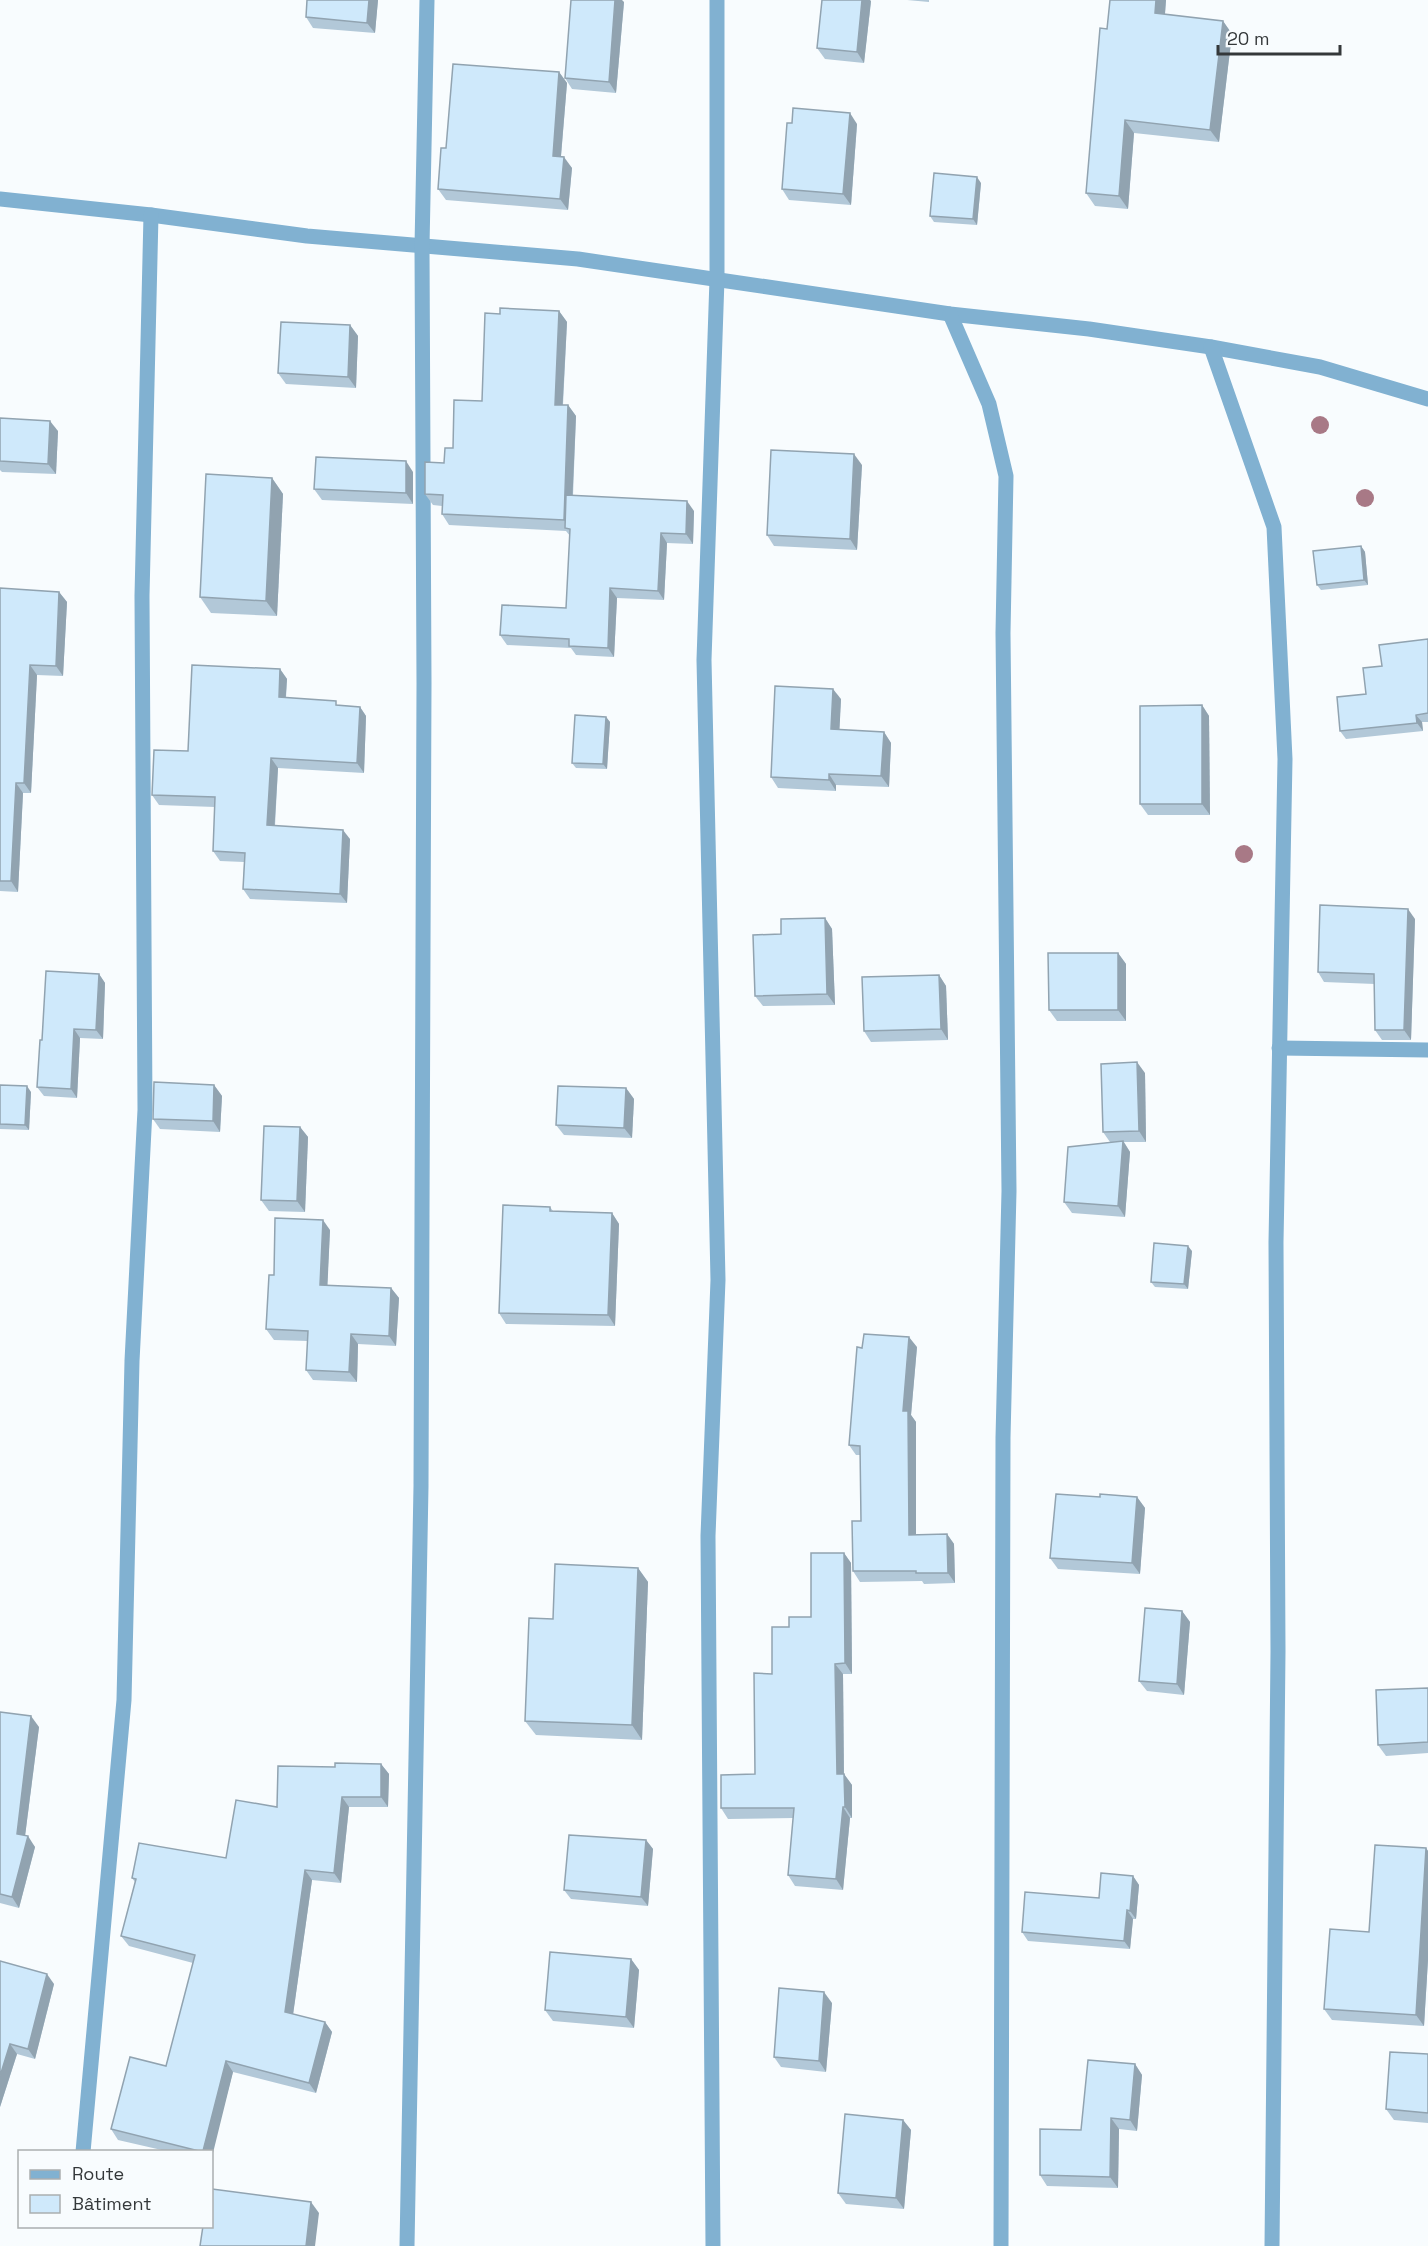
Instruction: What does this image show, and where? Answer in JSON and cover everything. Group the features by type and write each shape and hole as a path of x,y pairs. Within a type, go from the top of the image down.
{"street":[{"path":"407,2246 421,1485 424,682 422,246 427,0"},
{"path":"713,2246 708,1536 718,1280 704,660 717,279 717,0"},
{"path":"0,199 151,215 307,236 578,259 950,314 1089,329 1211,347 1320,367 1428,399"},
{"path":"83,2150 124,1700 132,1361 145,1110 142,596 151,215"},
{"path":"950,314 989,404 1006,476 1003,633 1009,1191 1003,1438 1001,2246"},
{"path":"1211,347 1274,527 1285,759 1276,1242 1278,1651 1272,2246"},
{"path":"1279,1048 1428,1050"}],"building":[{"path":"307,0 369,0 367,23 306,17"},
{"path":"571,0 615,0 609,82 565,78"},
{"path":"822,0 862,0 857,52 817,48"},
{"path":"1110,0 1156,0 1155,13 1223,21 1210,130 1125,120 1119,196 1086,193 1100,28 1107,29"},
{"path":"453,64 559,72 553,156 564,157 560,199 438,189 441,148 446,148"},
{"path":"793,108 850,113 843,194 782,189 787,123 792,123"},
{"path":"934,173 977,177 973,219 930,216"},
{"path":"500,308 559,311 555,405 568,405 564,520 442,514 443,495 425,494 425,462 444,463 445,448 453,448 454,400 482,401 485,313 500,314"},
{"path":"281,322 350,325 348,377 278,373"},
{"path":"0,418 50,421 48,464 0,461"},
{"path":"771,450 854,454 850,539 767,535"},
{"path":"316,457 406,461 406,493 314,489"},
{"path":"206,474 272,478 266,601 200,597"},
{"path":"566,495 687,501 686,534 661,533 658,591 610,588 608,648 569,646 569,639 500,635 502,605 566,608 570,529 565,528"},
{"path":"1361,546 1364,580 1317,585 1313,551"},
{"path":"0,588 59,592 56,666 30,665 24,783 16,783 11,881 0,881"},
{"path":"1428,639 1428,713 1416,715 1417,723 1340,731 1337,697 1366,694 1363,668 1382,666 1379,645"},
{"path":"192,665 280,669 279,697 336,701 336,705 360,707 357,763 271,758 267,825 343,830 340,894 243,889 245,853 213,851 215,797 152,795 154,750 188,751"},
{"path":"775,686 833,689 831,729 884,732 881,776 829,774 829,780 771,777"},
{"path":"1202,705 1202,804 1140,804 1140,706"},
{"path":"575,715 606,717 603,764 572,763"},
{"path":"1320,905 1408,909 1404,1030 1375,1030 1374,974 1318,972"},
{"path":"825,918 827,994 755,996 753,935 781,934 781,919"},
{"path":"1048,953 1118,953 1118,1010 1049,1010"},
{"path":"46,971 99,974 96,1030 74,1029 71,1089 37,1087"},
{"path":"939,975 941,1029 864,1031 862,977"},
{"path":"1137,1062 1139,1131 1103,1132 1101,1064"},
{"path":"154,1082 214,1085 213,1121 153,1119"},
{"path":"0,1085 27,1086 25,1125 0,1124"},
{"path":"558,1086 626,1088 624,1128 556,1125"},
{"path":"264,1126 300,1127 297,1201 261,1200"},
{"path":"1123,1141 1118,1206 1064,1202 1068,1147"},
{"path":"503,1205 550,1207 550,1211 612,1213 608,1315 499,1313"},
{"path":"275,1218 323,1220 320,1285 391,1288 389,1336 351,1334 349,1372 306,1370 308,1331 266,1329 269,1275 274,1275"},
{"path":"1154,1243 1188,1246 1184,1284 1151,1282"},
{"path":"864,1334 909,1337 903,1411 908,1411 909,1535 947,1534 948,1573 853,1571 852,1521 861,1521 860,1446 849,1445 857,1347 862,1348"},
{"path":"1056,1494 1137,1497 1132,1563 1050,1558"},
{"path":"811,1553 844,1553 845,1663 835,1664 837,1774 844,1774 845,1807 843,1807 836,1879 788,1875 794,1808 721,1808 721,1775 755,1774 754,1673 772,1674 772,1627 789,1627 789,1617 811,1617"},
{"path":"555,1564 638,1568 632,1725 525,1721 529,1618 553,1619"},
{"path":"1145,1608 1182,1611 1177,1684 1139,1681"},
{"path":"1428,1688 1428,1742 1378,1745 1376,1690"},
{"path":"0,1712 31,1716 17,1834 28,1836 12,1897 0,1894"},
{"path":"335,1763 381,1764 381,1797 342,1797 334,1873 305,1870 285,2012 325,2022 309,2083 226,2061 203,2150 195,2150 111,2129 130,2057 166,2066 195,1955 121,1936 136,1879 132,1878 139,1843 226,1858 236,1800 277,1807 278,1766 335,1767"},
{"path":"569,1835 646,1840 641,1897 564,1890"},
{"path":"1375,1845 1426,1848 1416,2015 1324,2009 1330,1929 1369,1932"},
{"path":"1101,1873 1133,1876 1130,1911 1127,1910 1124,1941 1022,1932 1025,1892 1099,1898"},
{"path":"550,1952 631,1959 626,2017 545,2010"},
{"path":"0,1961 47,1974 28,2049 10,2044 0,2076"},
{"path":"779,1988 824,1992 819,2061 774,2057"},
{"path":"1390,2052 1428,2054 1428,2113 1386,2109"},
{"path":"1088,2060 1135,2064 1130,2120 1111,2118 1110,2177 1040,2175 1040,2129 1081,2130"},
{"path":"845,2114 903,2120 896,2198 838,2193"},
{"path":"213,2189 311,2202 306,2246 200,2246 203,2228 213,2228"}]}
